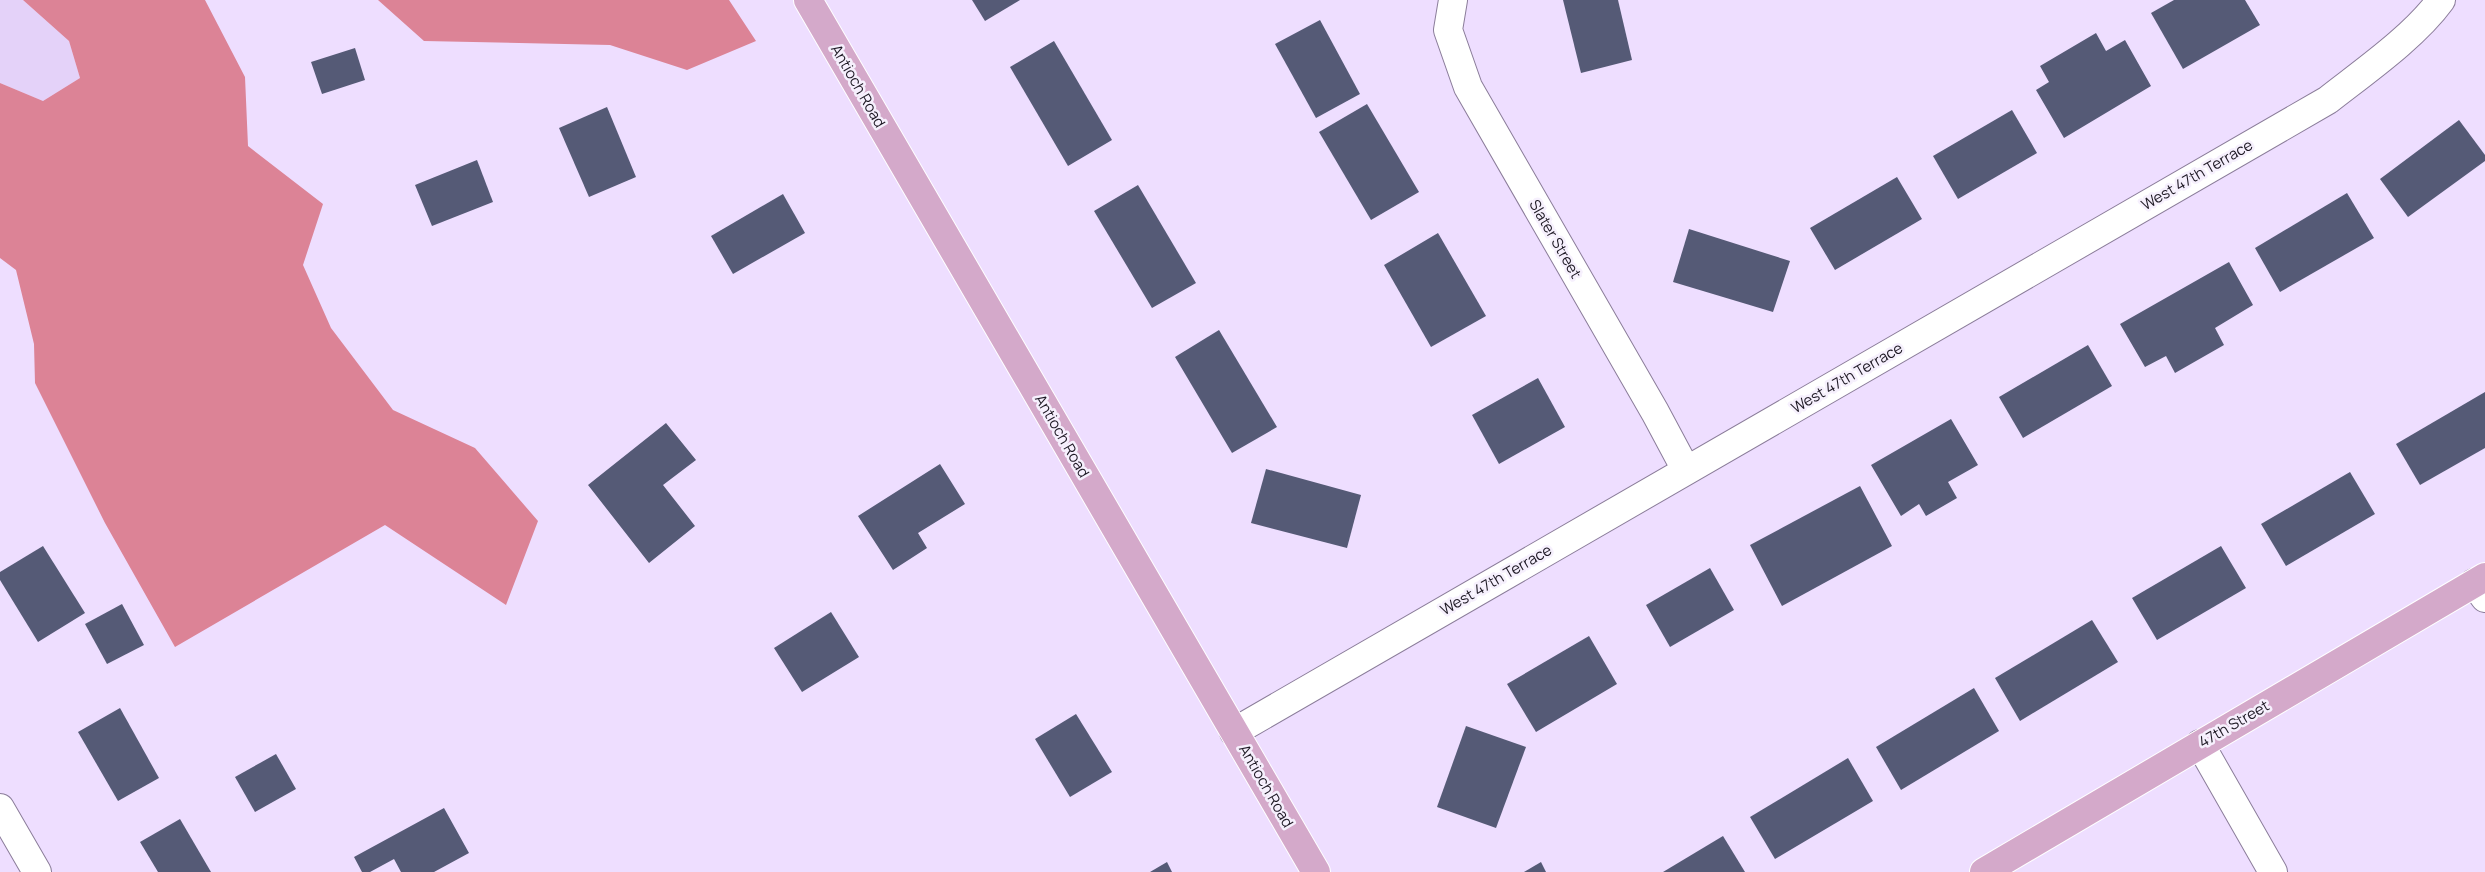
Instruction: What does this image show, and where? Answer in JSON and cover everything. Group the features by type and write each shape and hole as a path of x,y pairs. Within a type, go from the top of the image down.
{"main road":[{"name":"Antioch Road","path":"808,0 1316,872"},
{"name":"47th Street","path":"1984,872 2200,744 2481,586"}],"street":[{"name":"Slater Street","path":"1453,0 1448,30 1468,87 1655,412 1686,470"},
{"name":"West 47th Terrace","path":"1234,732 2328,100 2377,62 2433,11 2441,0"},
{"path":"2200,744 2273,872"},
{"path":"0,808 38,872"}],"shaded area":[{"path":"0,0 23,0 69,41 80,78 43,101 0,83"},
{"path":"23,0 205,0 245,77 248,146 323,204 303,265 331,328 393,410 475,448 538,521 506,605 385,525 175,647 105,523 35,383 34,344 16,270 0,258 0,83 43,101 80,78 69,41"},
{"path":"378,0 729,0 756,41 687,70 610,45 424,41"}],"building":[{"path":"972,0 1020,0 985,21"},
{"path":"1563,0 1618,0 1632,60 1581,73"},
{"path":"2174,0 2245,0 2260,25 2183,69 2151,13"},
{"path":"1320,20 1360,94 1316,118 1275,44"},
{"path":"2096,33 2106,51 2125,40 2151,86 2064,138 2036,90 2049,82 2040,66"},
{"path":"1054,41 1112,140 1068,166 1010,67"},
{"path":"355,48 365,80 322,94 311,62"},
{"path":"1367,104 1419,192 1371,220 1319,132"},
{"path":"607,107 636,177 589,197 559,128"},
{"path":"2012,110 2037,153 1958,199 1933,156"},
{"path":"2459,120 2485,155 2485,161 2408,217 2380,179"},
{"path":"477,160 493,202 432,226 415,185"},
{"path":"1897,177 1922,219 1835,270 1810,228"},
{"path":"1138,185 1196,283 1152,308 1094,211"},
{"path":"2347,193 2374,238 2280,292 2255,248"},
{"path":"783,194 805,233 733,274 711,236"},
{"path":"1689,229 1790,261 1773,312 1673,282"},
{"path":"1438,233 1486,316 1431,347 1384,265"},
{"path":"2229,262 2253,305 2215,328 2224,345 2175,373 2166,356 2145,367 2120,324"},
{"path":"1219,330 1277,427 1232,453 1175,357"},
{"path":"2088,345 2112,386 2023,438 1999,397"},
{"path":"1538,378 1565,427 1499,464 1472,415"},
{"path":"2485,392 2485,448 2420,485 2396,444"},
{"path":"1951,419 1978,465 1948,482 1957,498 1926,516 1919,504 1901,516 1871,465"},
{"path":"666,423 696,460 663,485 695,526 649,563 588,485"},
{"path":"940,464 965,504 918,533 927,548 893,570 858,516"},
{"path":"1266,469 1361,495 1347,548 1251,523"},
{"path":"2350,472 2375,514 2286,566 2261,524"},
{"path":"1860,486 1892,546 1782,606 1750,545"},
{"path":"43,546 85,613 38,642 0,580 0,572"},
{"path":"2221,546 2246,588 2157,640 2132,598"},
{"path":"1710,568 1734,610 1670,647 1646,605"},
{"path":"122,604 144,645 107,664 85,624"},
{"path":"831,612 859,657 802,692 774,648"},
{"path":"2092,620 2118,662 2020,721 1995,678"},
{"path":"1589,636 1617,684 1536,732 1507,684"},
{"path":"1974,688 1999,731 1901,790 1876,747"},
{"path":"120,708 159,778 118,801 78,732"},
{"path":"1076,714 1112,772 1070,797 1035,739"},
{"path":"1466,726 1526,747 1496,828 1437,807"},
{"path":"276,754 296,789 255,812 235,777"},
{"path":"1848,758 1873,801 1775,859 1750,817"},
{"path":"444,808 469,853 434,872 401,872 394,859 370,872 362,872 354,857"},
{"path":"180,819 211,872 158,872 140,842"},
{"path":"1723,836 1745,872 1663,872"},
{"path":"1167,862 1172,872 1150,872"},
{"path":"1541,862 1546,872 1524,872"}]}
